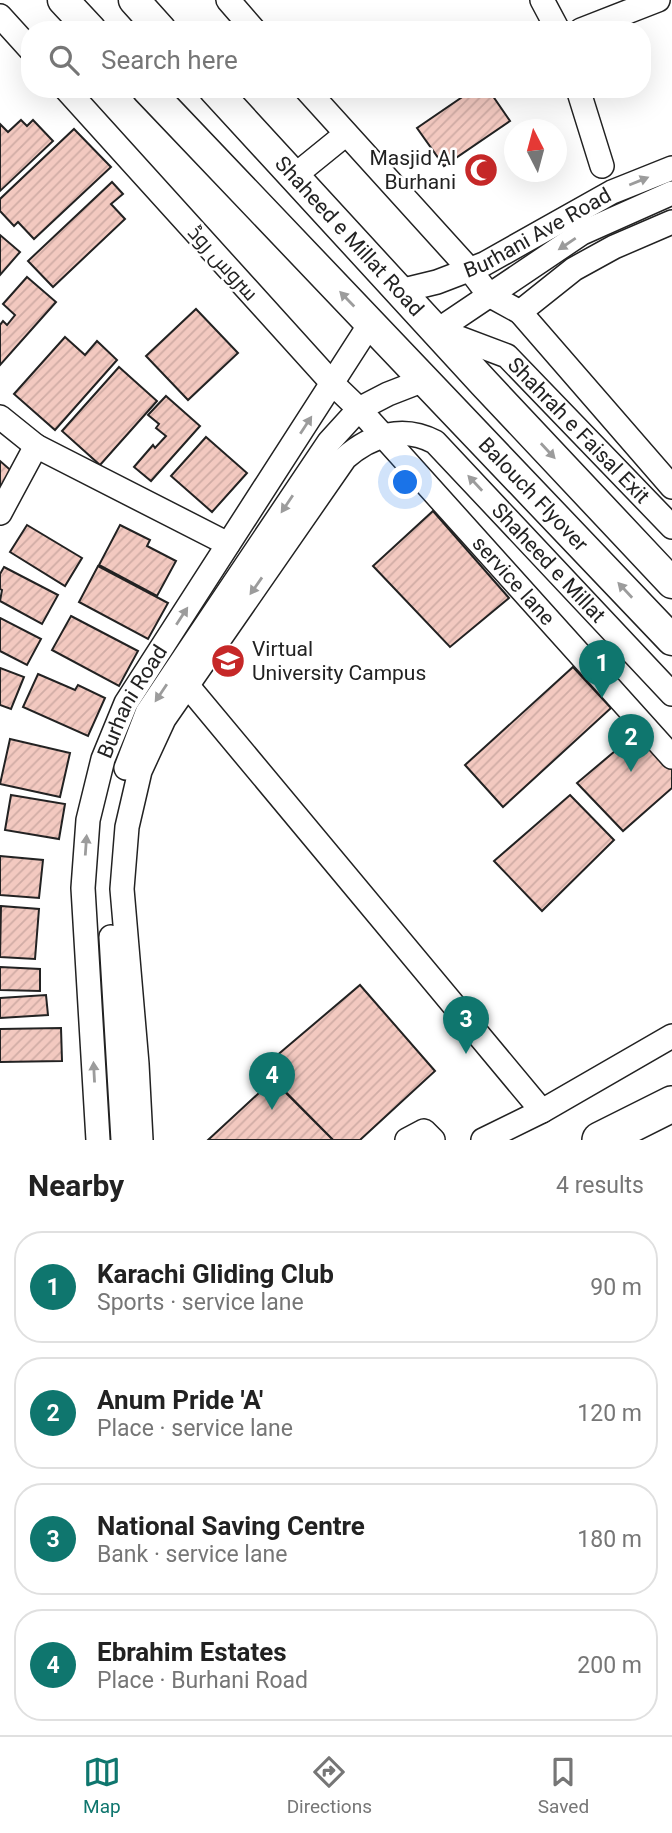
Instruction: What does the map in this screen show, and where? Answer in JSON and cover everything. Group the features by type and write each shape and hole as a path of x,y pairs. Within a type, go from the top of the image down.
{"highway":[{"path":"600,1140 672,1104"}],"main road":[{"path":"63,0 83,21"},
{"path":"81,0 100,21"},
{"path":"114,0 132,21"},
{"path":"134,0 153,21"},
{"path":"155,98 370,324"},
{"path":"171,98 253,187 260,209"},
{"path":"203,98 275,174 299,182"},
{"name":"Shaheed e Millat Road","path":"223,98 484,383"},
{"name":"Balouch Flyover","path":"370,324 672,640"},
{"name":"Balouch Flyover","path":"484,383 672,583"}],"street":[{"path":"542,0 553,21"},
{"path":"604,21 658,0"},
{"path":"230,1 247,21"},
{"path":"0,16 21,39"},
{"name":"سروس روڈ","path":"74,98 332,384 382,435"},
{"path":"314,98 470,270 489,295 520,312 672,487"},
{"path":"581,98 601,166"},
{"path":"299,182 346,134"},
{"name":"Burhani Ave Road","path":"400,291 470,270 496,259 612,192 672,168"},
{"path":"438,330 582,233 672,193"},
{"path":"520,312 574,268 672,222"},
{"name":"Burhani Road","path":"97,1140 83,888 88,820 103,759 126,703 370,324"},
{"name":"Shahrah e Faisal Exit","path":"438,330 507,356 672,527"},
{"name":"Burhani Road","path":"123,1140 107,890 112,826 126,768 147,713 329,442 359,409 424,380"},
{"path":"0,417 36,446 228,544"},
{"path":"141,1140 122,889 127,827 140,771 164,719 345,458 364,443 382,435"},
{"name":"Shaheed e Millat","path":"382,435 422,435 446,451 672,695"},
{"name":"service lane","path":"382,435 672,757"},
{"path":"0,513 36,446"},
{"path":"187,685 542,1111"},
{"path":"483,1140 542,1111 672,1036"},
{"path":"407,1140 424,1131 433,1140"}],"building":[{"path":"461,98 494,98 509,119 504,119 504,125 444,166 417,128"},
{"path":"21,120 27,126 33,120 53,141 0,191 0,124 8,132"},
{"path":"74,129 111,167 34,239 18,222 14,226 0,211 0,199"},
{"path":"112,182 123,194 111,204 125,219 53,287 28,261"},
{"path":"0,235 20,252 0,275"},
{"path":"27,277 56,302 0,365 0,325 3,321 7,325 15,315 3,304"},
{"path":"196,309 238,353 188,400 146,356"},
{"path":"65,337 85,355 97,341 117,360 55,430 14,394"},
{"path":"119,367 157,401 100,465 62,431"},
{"path":"166,396 200,426 151,481 134,467 153,445 155,448 166,436 156,428 159,424 148,415"},
{"path":"206,437 247,473 212,512 171,476"},
{"path":"0,461 15,474 0,491"},
{"path":"433,511 509,598 450,647 373,566"},
{"path":"27,525 82,558 65,586 10,552"},
{"path":"120,525 150,540 147,546 176,561 157,596 99,565"},
{"path":"98,566 168,603 148,639 79,602"},
{"path":"4,567 58,595 42,624 0,601 0,574"},
{"path":"71,616 138,651 119,686 52,650"},
{"path":"0,618 41,639 27,665 0,651"},
{"path":"573,667 611,708 503,807 465,765"},
{"path":"0,668 24,677 11,709 0,705"},
{"path":"38,674 75,690 78,685 105,698 88,736 23,707"},
{"path":"640,730 672,760 672,788 623,831 577,783"},
{"path":"10,739 70,753 60,797 0,784"},
{"path":"11,795 65,804 59,839 5,830"},
{"path":"570,795 614,840 542,911 494,861"},
{"path":"0,856 43,860 39,898 0,895"},
{"path":"1,906 39,909 35,959 0,957"},
{"path":"0,967 40,969 40,991 0,990"},
{"path":"360,985 435,1071 360,1140 333,1140 262,1068"},
{"path":"46,995 48,1015 0,1018 0,998"},
{"path":"61,1028 62,1061 0,1062 0,1029"},
{"path":"273,1080 333,1140 208,1140"}],"place":[{"name":"Masjid Al Burhani","path":"481,170"},
{"name":"Virtual University Campus","path":"228,661"},
{"name":"Karachi Gliding Club","path":"602,698"},
{"name":"Anum Pride 'A'","path":"631,772"},
{"name":"National Saving Centre","path":"466,1054"},
{"name":"Ebrahim Estates","path":"272,1110"}]}
